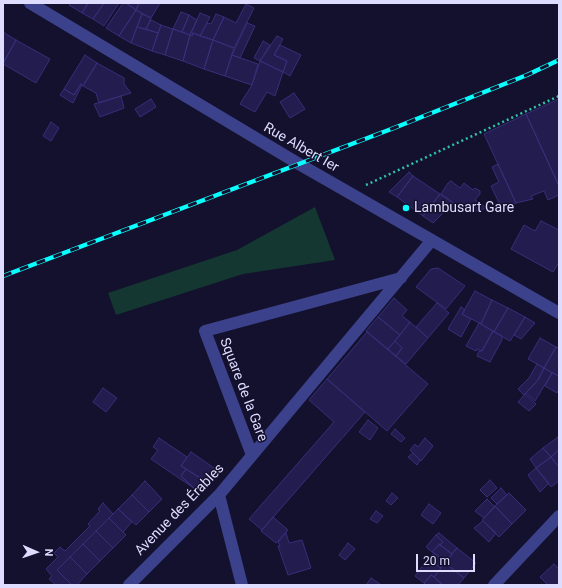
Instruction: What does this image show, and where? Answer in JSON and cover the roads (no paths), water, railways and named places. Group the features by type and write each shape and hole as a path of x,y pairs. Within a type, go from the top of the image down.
{"street":[{"name":"Rue Albert Ier","path":"30,3 292,160 559,313"},
{"name":"Square de la Gare","path":"401,278 205,331 252,455 401,278 432,240"},
{"name":"Avenue des Érables","path":"129,585 219,495 252,455"},
{"path":"219,495 242,585"},
{"path":"494,585 559,516"}],"railway":[{"path":"3,276 394,128 527,75 559,60"}],"place":[{"name":"Lambusart Gare","path":"406,208"}]}
